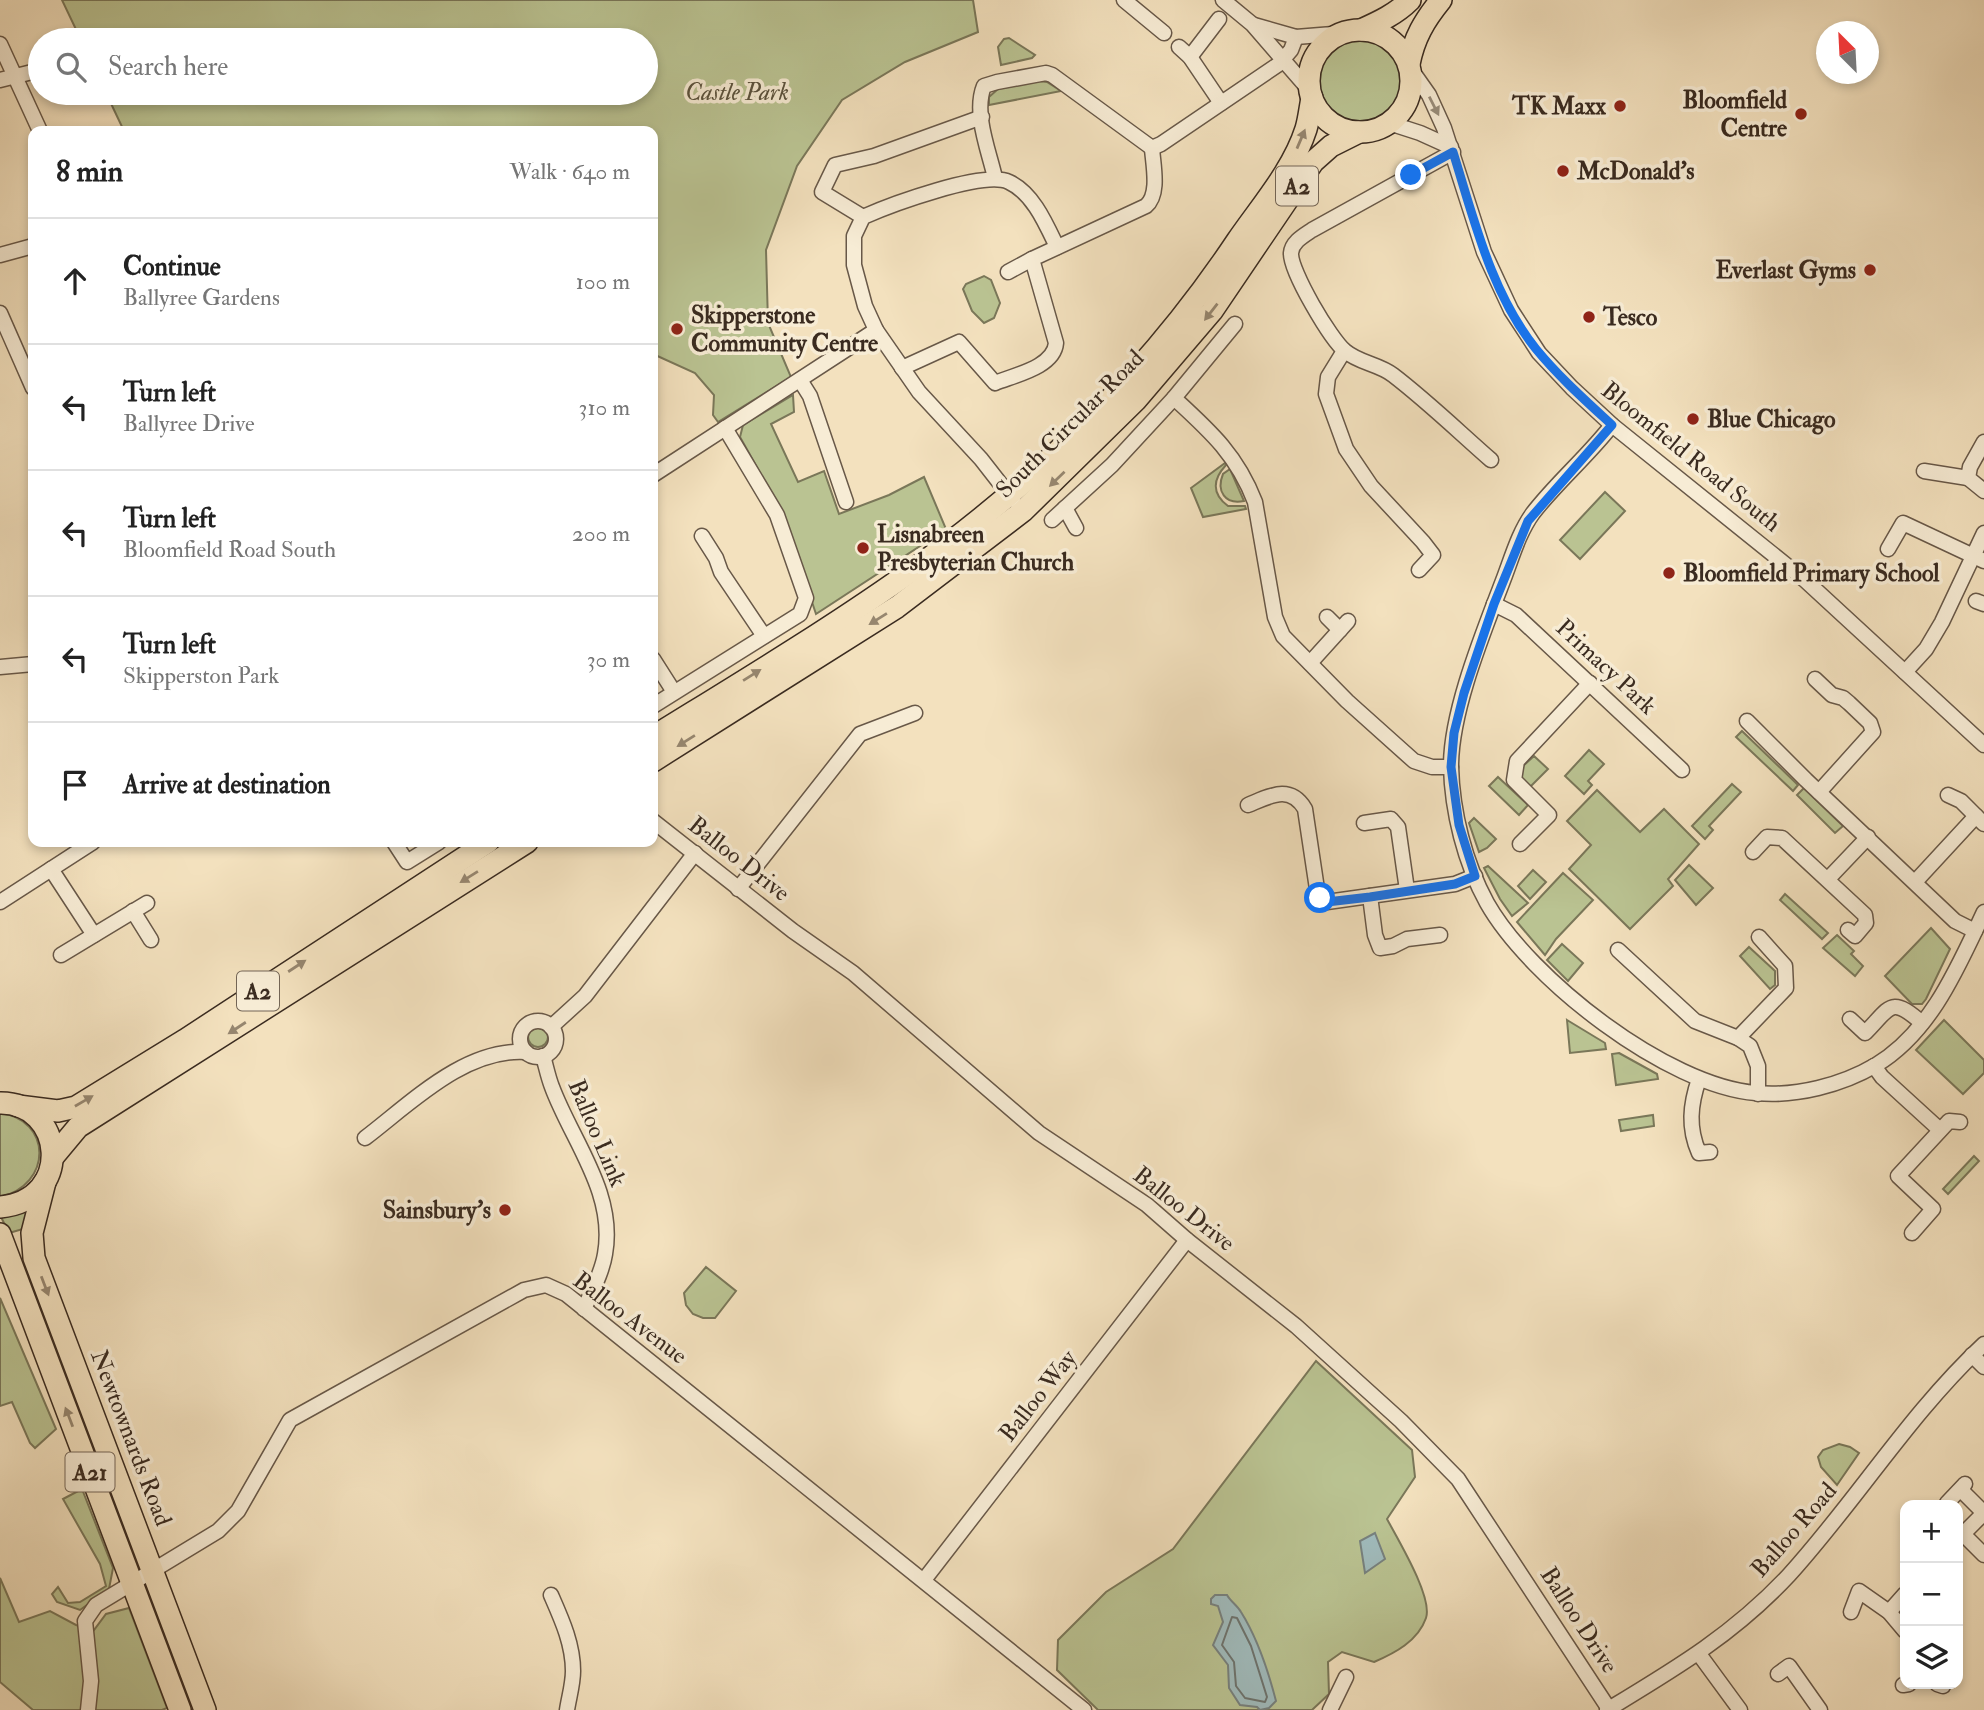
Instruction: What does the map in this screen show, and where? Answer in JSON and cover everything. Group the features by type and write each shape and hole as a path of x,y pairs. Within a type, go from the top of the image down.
{"highway":[{"name":"A2","path":"1312,95 1311,70 1320,50 1331,39 1384,20 1410,0"},
{"path":"1389,123 1408,99 1413,42 1424,20 1441,0"},
{"path":"1353,32 1373,32 1395,44 1409,66"},
{"path":"1312,95 1319,111 1330,122 1359,132"},
{"name":"South Circular Road","path":"658,734 1016,503 1161,344 1215,274 1294,156 1306,128 1312,95"},
{"name":"A2","path":"1359,132 1389,123"},
{"name":"South Circular Road","path":"658,758 897,607 1136,400 1212,311 1313,162 1331,146 1359,132"},
{"name":"A2","path":"9,1105 58,1111 76,1107 185,1040 481,847"},
{"name":"A2","path":"53,1157 78,1127 519,847"},
{"name":"A2","path":"9,1105 33,1114 44,1126 51,1141 53,1157 45,1182"},
{"path":"0,1207 26,1201 45,1182"},
{"name":"Newtownards Road","path":"45,1182 32,1233 34,1258 114,1469 142,1577 182,1710"},
{"name":"Newtownards Road","path":"0,1234 142,1577 205,1710"}],"street":[{"path":"1223,0 1252,24 1312,95"},
{"path":"1128,1 1164,33"},
{"path":"1219,19 1184,52 1221,103"},
{"path":"1252,24 1273,33 1296,37 1353,32"},
{"path":"1152,148 1283,61 1296,37"},
{"path":"0,44 38,126"},
{"name":"Bloomfield Road South","path":"1409,66 1437,109 1484,252 1511,310 1539,353 1612,425 1794,570 1984,745"},
{"path":"0,80 28,73"},
{"path":"995,178 980,96 984,86 997,82 1046,73 1052,75 1152,148"},
{"path":"863,217 822,192 835,165 874,156 982,117"},
{"path":"1389,123 1431,137 1452,149"},
{"path":"1008,272 1146,206 1154,191 1152,148"},
{"path":"1452,149 1312,230 1293,245 1291,254 1293,266 1332,339 1359,361 1391,372 1492,460"},
{"path":"1016,503 981,459 919,392 876,330 864,306 854,265 854,236 863,217 886,207 995,178 1011,182 1032,202 1057,247"},
{"path":"0,254 28,247"},
{"path":"902,368 959,342 995,383 1048,360 1055,353 1056,343 1032,260"},
{"path":"0,313 28,377"},
{"path":"1052,520 1112,465 1174,398 1235,324"},
{"path":"658,472 876,330"},
{"path":"1344,351 1328,377 1326,394 1346,449 1371,486 1433,555 1419,570"},
{"path":"800,380 810,396 846,502"},
{"path":"1174,398 1220,441 1236,462 1250,489 1259,522 1275,617 1283,636 1347,701 1414,761 1432,767 1451,767"},
{"path":"1612,425 1528,521 1494,604 1464,693 1454,733 1451,767 1459,825 1475,876 1501,923 1537,965 1593,1018 1634,1045 1699,1079 1758,1094 1806,1091 1833,1083 1874,1066 1892,1053 1922,1023 1938,1002 1984,912"},
{"path":"658,703 800,614 806,598 778,515 725,428"},
{"path":"1968,478 1970,467 1984,442"},
{"path":"1924,471 1968,478 1984,491"},
{"path":"1065,508 1076,528"},
{"path":"1888,548 1903,523 1979,558"},
{"path":"1905,672 1932,640 1979,558 1984,533"},
{"path":"702,536 716,558 721,572 764,636"},
{"name":"Primacy Park","path":"1494,604 1516,615 1682,770"},
{"path":"1310,663 1344,626 1326,617"},
{"path":"0,667 28,664"},
{"path":"658,667 674,692"},
{"path":"1815,679 1832,695 1849,703 1870,723 1873,732 1819,792"},
{"path":"1520,844 1549,816 1514,780 1517,761 1590,683"},
{"path":"738,889 860,734 915,713"},
{"path":"1747,720 1955,921 1975,932"},
{"path":"1248,805 1270,796 1288,793 1299,798 1305,809 1320,898 1327,902 1455,884 1475,876"},
{"path":"1915,882 1980,820 1961,801 1948,795"},
{"path":"1364,823 1391,820 1398,827 1407,890"},
{"name":"Balloo Drive","path":"658,825 738,889 853,973 1040,1133 1147,1205 1296,1326 1401,1421 1458,1479 1608,1709"},
{"path":"1753,852 1767,837 1782,838 1865,915 1866,923 1855,936 1848,930"},
{"path":"1828,879 1868,838"},
{"path":"0,902 85,847"},
{"path":"397,847 407,862 431,847"},
{"path":"551,1027 570,1012 592,988 695,853"},
{"path":"51,869 94,935"},
{"path":"1370,897 1375,935 1380,947 1393,946 1407,939 1440,935"},
{"path":"61,955 147,903"},
{"path":"133,911 151,940"},
{"path":"1738,1038 1786,988 1785,966 1759,937"},
{"path":"1618,950 1688,1016 1750,1046 1756,1058 1758,1094"},
{"path":"1850,1019 1865,1033 1889,1009 1903,1007 1922,1023"},
{"path":"365,1138 450,1074 490,1055 526,1052 537,1057 548,1054 555,1045 556,1034 543,1021 526,1025 521,1042 526,1052"},
{"name":"Balloo Link","path":"543,1056 552,1087 601,1193 607,1234 605,1254 599,1276 584,1309"},
{"path":"1874,1066 1882,1077 1940,1130"},
{"path":"1699,1079 1690,1108 1694,1142 1699,1153 1710,1152"},
{"path":"1912,1233 1933,1209 1898,1177 1949,1121 1960,1122"},
{"name":"Balloo Way","path":"924,1580 1187,1240"},
{"name":"Balloo Avenue","path":"89,1710 91,1681 85,1621 96,1605 218,1531 238,1511 290,1420 524,1290 546,1286 566,1294 1084,1710"},
{"name":"Balloo Road","path":"1608,1709 1699,1654 1787,1577 1839,1518 1926,1404 1984,1344"},
{"path":"1972,1355 1984,1367"},
{"path":"1950,1500 1963,1487 1984,1513 1963,1533"},
{"path":"1963,1538 1984,1555"},
{"path":"1851,1612 1859,1591 1889,1612 1901,1626"},
{"path":"551,1595 567,1633 572,1659 573,1672 567,1710"},
{"path":"1889,1612 1900,1600"},
{"path":"1699,1654 1740,1710"},
{"path":"1778,1674 1789,1666 1815,1709"},
{"path":"1330,1710 1346,1677"}],"green space":[{"name":"Castle Park","path":"62,0 973,0 978,32 905,62 842,100 797,166 766,250 768,323 791,377 718,422 713,415 714,395 695,373 658,356 658,126 122,126 112,105 658,105 658,28 75,28"},
{"path":"1009,38 1035,55 1001,65 998,47 1004,39"},
{"path":"1360,39 1376,42 1395,58 1402,81 1399,97 1383,116 1360,123 1344,120 1325,104 1318,81 1321,65 1337,46"},
{"path":"1038,81 1047,82 1061,91 989,105 989,97 998,89"},
{"path":"984,276 991,280 1000,303 994,318 984,323 972,311 963,289 966,284"},
{"path":"793,395 794,412 771,424 798,482 824,471 839,514 889,495 924,477 946,529 816,614 782,512 740,437 743,425"},
{"path":"1225,463 1216,481 1216,491 1228,506 1245,506 1246,509 1203,517 1191,488"},
{"path":"1230,469 1244,501 1227,499 1222,491 1223,474"},
{"path":"1605,492 1625,511 1580,559 1560,540"},
{"path":"1742,731 1798,785 1793,791 1736,737"},
{"path":"1589,750 1604,764 1588,781 1592,785 1584,794 1565,776"},
{"path":"1534,756 1548,769 1530,787 1521,777 1522,767"},
{"path":"1498,777 1528,805 1519,815 1489,786"},
{"path":"1732,784 1741,792 1709,826 1713,830 1705,839 1692,826"},
{"path":"1804,788 1843,826 1835,833 1797,795"},
{"path":"1597,790 1640,832 1664,809 1699,844 1668,879 1673,886 1630,929 1569,869 1591,845 1567,821"},
{"path":"1474,818 1496,839 1479,852 1469,823"},
{"path":"1689,865 1713,888 1696,905 1675,880"},
{"path":"1488,866 1528,903 1512,916 1484,868"},
{"path":"1533,870 1546,882 1530,899 1518,886"},
{"path":"1563,873 1593,900 1556,939 1545,955 1517,922"},
{"path":"1785,894 1828,933 1822,939 1780,900"},
{"path":"1931,928 1950,949 1926,999 1922,1004 1912,1004 1885,976"},
{"path":"1837,935 1854,951 1851,954 1863,966 1855,976 1823,948"},
{"path":"1562,944 1583,963 1568,981 1547,960"},
{"path":"1749,947 1775,971 1775,985 1770,989 1740,956"},
{"path":"1567,1020 1605,1043 1606,1049 1570,1053"},
{"path":"1944,1020 1984,1060 1984,1073 1963,1094 1916,1050"},
{"path":"538,1027 545,1030 548,1037 545,1044 538,1047 531,1044 528,1037 531,1030"},
{"path":"1619,1053 1657,1074 1658,1079 1616,1085 1612,1054"},
{"path":"0,1113 17,1118 29,1127 37,1139 39,1153 37,1167 30,1180 17,1190 0,1197"},
{"path":"1653,1115 1654,1126 1621,1131 1619,1120"},
{"path":"1974,1156 1979,1161 1948,1194 1943,1189"},
{"path":"29,1208 23,1229 9,1233 1,1217"},
{"path":"706,1267 736,1291 715,1318 703,1318 693,1314 686,1305 684,1293"},
{"path":"0,1298 56,1429 35,1448 30,1443 12,1402 0,1406"},
{"path":"1316,1361 1412,1450 1415,1477 1387,1519 1413,1568 1424,1596 1427,1608 1422,1626 1412,1640 1374,1662 1342,1652 1328,1662 1329,1694 1312,1710 1098,1710 1057,1670 1058,1640 1106,1592 1173,1549"},
{"path":"1839,1444 1859,1453 1837,1485 1821,1467 1818,1457 1823,1450"},
{"path":"82,1489 113,1568 109,1589 80,1610 57,1602 52,1594 58,1587 68,1603 80,1602 106,1586 100,1564 63,1499"},
{"path":"0,1578 19,1622 50,1611 76,1625 94,1630 106,1614 129,1608 167,1708 33,1710 0,1682"}],"water":[{"path":"1375,1533 1385,1559 1365,1573 1360,1541"},
{"path":"1215,1595 1227,1595 1253,1633 1276,1701 1269,1708 1260,1710 1257,1707 1240,1705 1229,1688 1228,1665 1213,1645 1223,1622 1218,1606 1211,1604"}],"place":[{"name":"TK Maxx","path":"1620,106"},
{"name":"Bloomfield Centre","path":"1801,114"},
{"name":"McDonald's","path":"1563,171"},
{"name":"Everlast Gyms","path":"1870,270"},
{"name":"Tesco","path":"1589,317"},
{"name":"Skipperstone Community Centre","path":"677,329"},
{"name":"Blue Chicago","path":"1693,419"},
{"name":"Lisnabreen Presbyterian Church","path":"863,548"},
{"name":"Bloomfield Primary School","path":"1669,573"},
{"name":"Sainsbury's","path":"505,1210"}],"route":[{"path":"1320,898 1327,902 1370,897 1455,884 1475,876 1459,825 1451,767 1454,733 1464,693 1494,604 1528,521 1612,425 1539,353 1511,310 1484,252 1453,152 1411,175"}]}
